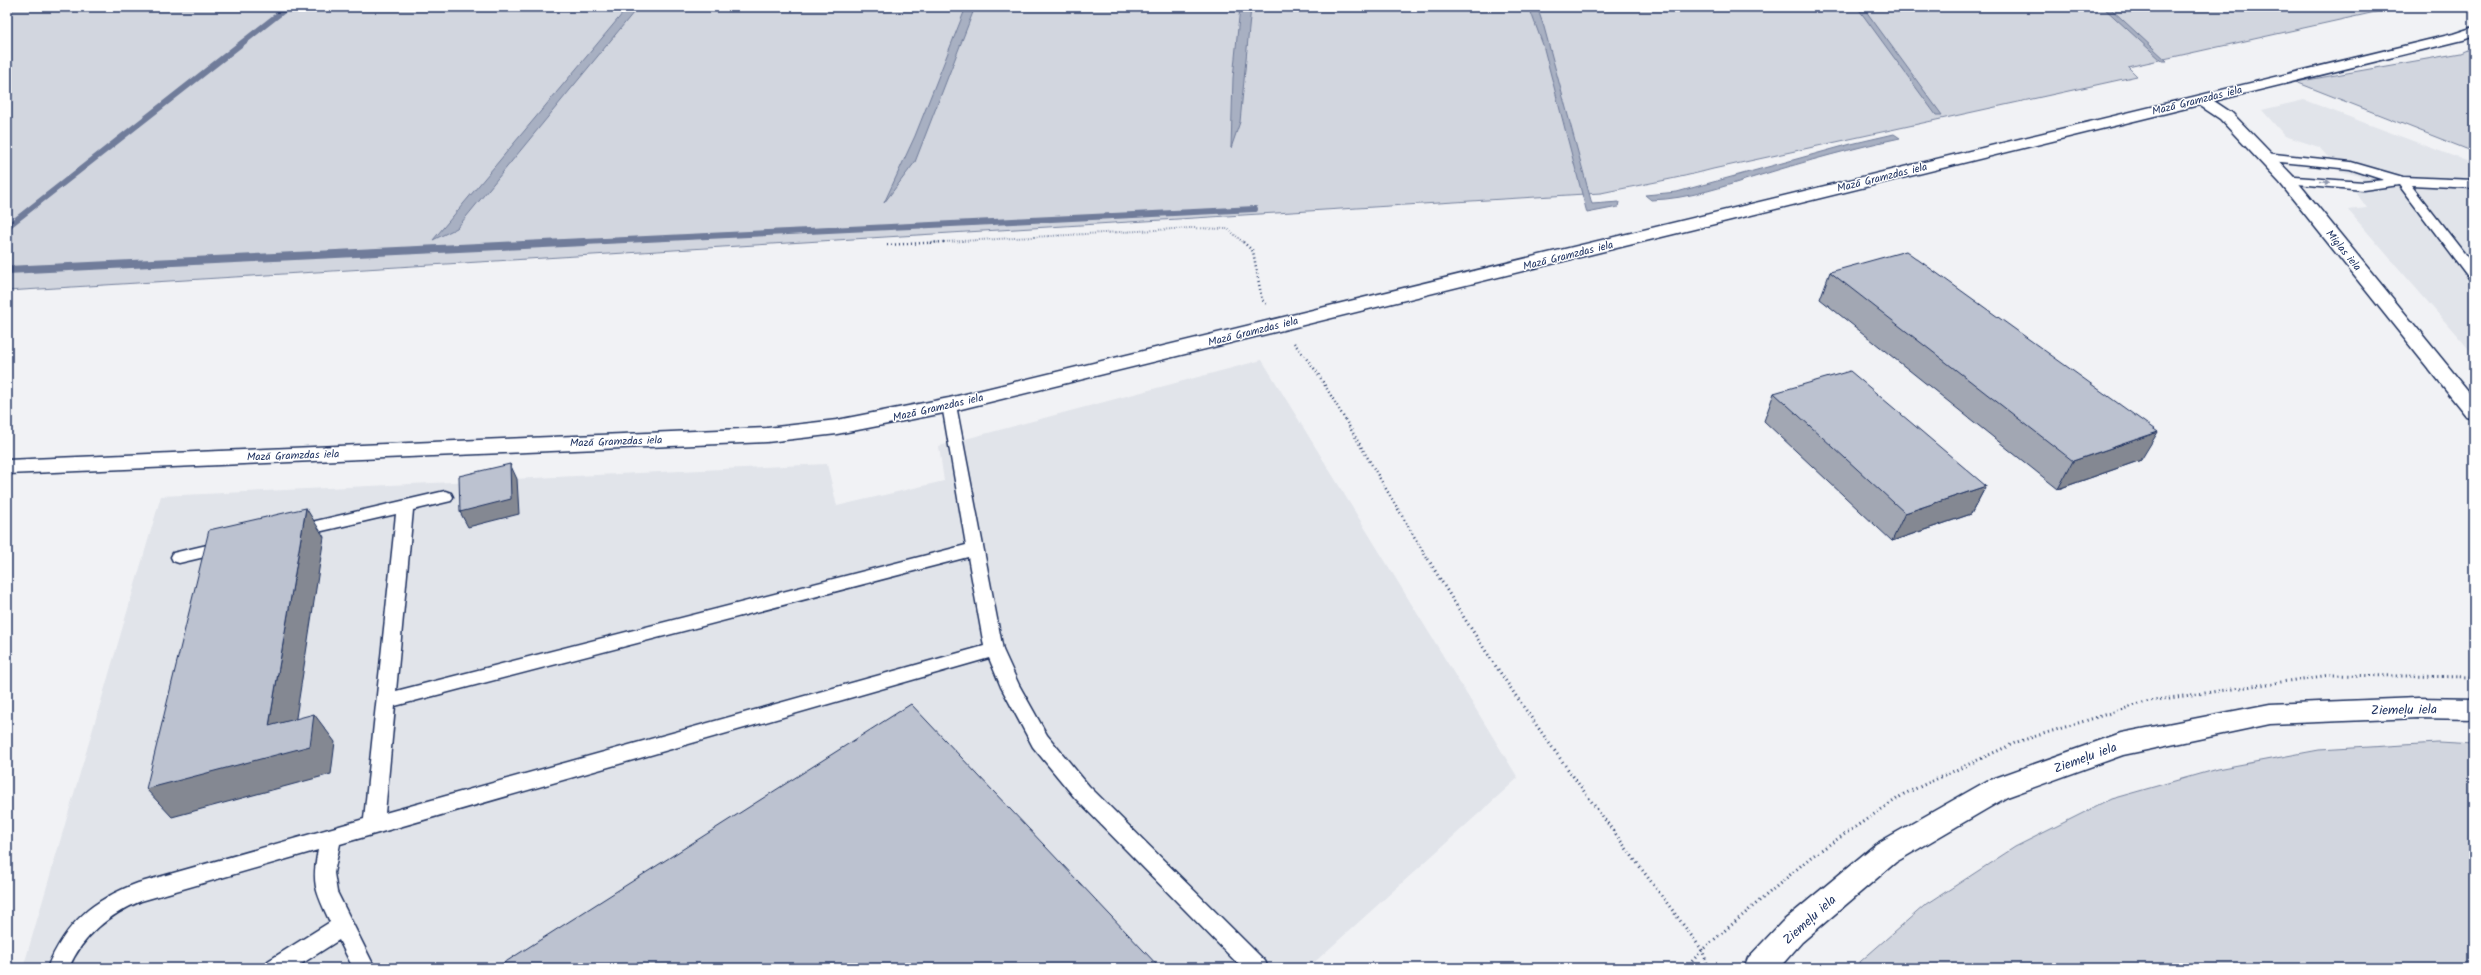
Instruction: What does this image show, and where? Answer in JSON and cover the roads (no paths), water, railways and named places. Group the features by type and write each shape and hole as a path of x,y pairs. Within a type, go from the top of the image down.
{"street":[{"name":"Mazā Gramzdas iela","path":"7,467 768,435 837,427 949,405 2458,37 2474,31"},
{"name":"Miglas iela","path":"2201,99 2226,116 2286,179 2474,412"},
{"name":"Ziemeļu iela","path":"1759,968 1792,932 1886,853 1997,789 2113,746 2270,714 2418,708 2474,709"}],"lane":[{"path":"2265,157 2351,166 2402,181 2474,276"},
{"path":"2286,179 2363,186 2402,181 2474,184"},
{"path":"949,405 994,650 1025,716 1057,764 1258,968"},
{"path":"280,534 445,497"},
{"path":"374,825 405,506"},
{"path":"179,557 241,543"},
{"path":"386,701 976,549"},
{"path":"58,968 69,944 84,925 103,909 125,897 994,650"},
{"path":"332,837 324,873 327,893 364,968"},
{"path":"276,968 343,926"}],"water":[{"path":"628,7 638,7 457,228 433,240"},
{"path":"966,7 975,7 915,162 884,203 915,136"},
{"path":"1240,7 1251,7 1240,122 1231,148 1233,78"},
{"path":"1529,7 1537,7 1544,27 1592,204 1619,202 1618,207 1587,213 1543,45"},
{"path":"1857,7 1863,7 1942,115 1936,115"},
{"path":"2103,7 2109,7 2167,61 2162,61"},
{"path":"1894,134 1900,138 1830,155 1693,195 1651,200 1645,195 1677,192 1851,144"}],"waterway":[{"path":"7,227 288,7"},
{"path":"564,243 1255,209"},
{"path":"7,270 584,242"}]}
